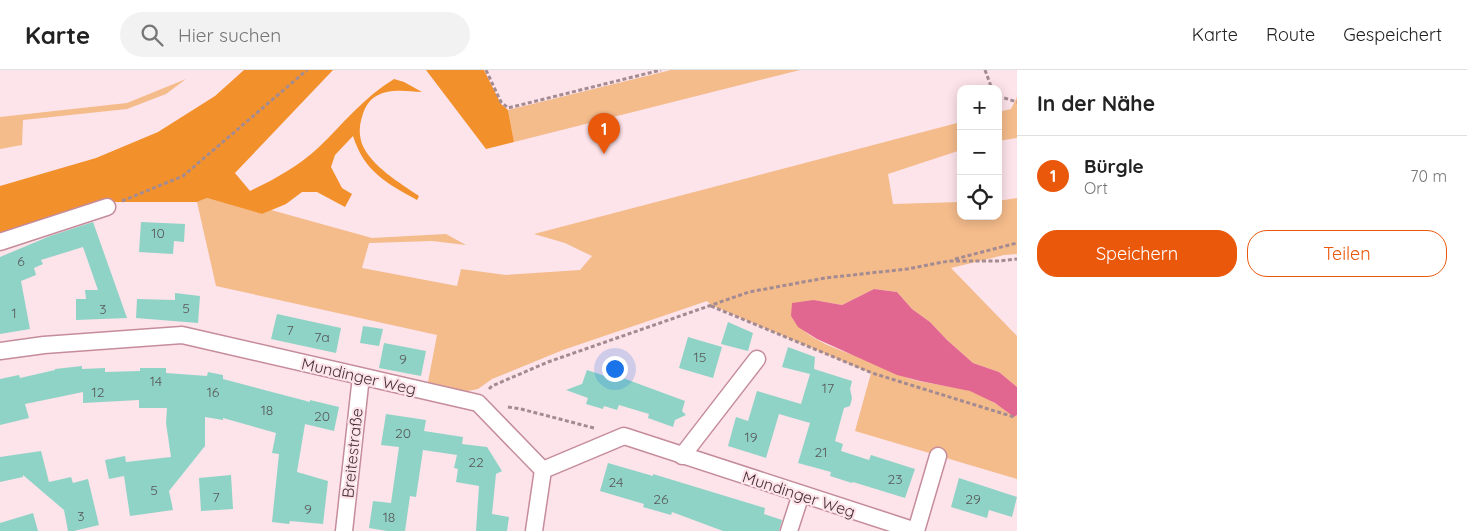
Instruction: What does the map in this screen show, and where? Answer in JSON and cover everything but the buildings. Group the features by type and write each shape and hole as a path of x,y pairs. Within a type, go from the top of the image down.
{"street":[{"path":"0,242 108,207"},
{"name":"Mundinger Weg","path":"0,351 44,345 182,335 478,403"},
{"path":"682,456 757,359"},
{"name":"Breitestraße","path":"344,531 361,376"},
{"path":"478,403 543,470 534,531"},
{"name":"Mundinger Weg","path":"543,470 624,436 916,531"},
{"path":"916,531 938,456"},
{"path":"789,531 801,494"}],"path":[{"path":"108,207 183,176 307,70"},
{"path":"486,70 502,102 508,108 661,70"},
{"path":"985,70 991,85"},
{"path":"1002,97 1017,102"},
{"path":"478,403 492,386 548,362 749,292 816,280 907,269 949,261 1017,243"},
{"path":"949,261 1017,259"},
{"path":"711,305 872,373 1014,417"},
{"path":"478,403 520,409 596,429"}],"shaded area":[{"path":"244,70 333,70 235,173 250,191 286,172 310,155 363,102 394,79 422,92 386,92 371,100 361,120 360,137 366,152 372,160 395,180 419,196 417,200 386,182 370,167 363,158 353,136 335,155 331,167 342,188 352,194 345,207 317,192 302,192 286,204 262,214 207,198 197,202 100,202 48,217 0,236 0,186 96,158 158,132 215,96"},
{"path":"426,70 484,70 501,104 508,110 514,142 486,149"},
{"path":"671,70 800,70 514,142 508,110"},
{"path":"186,79 166,94 127,109 23,120 22,145 0,149 0,117 127,103"},
{"path":"1017,97 1017,138 1002,140 1002,111 1011,109"},
{"path":"957,123 957,151 888,174 893,204 957,202 957,220 1002,220 1002,200 1017,198 1017,254 1004,255 951,268 1017,336 1017,387 999,372 973,363 930,322 912,309 897,292 874,289 842,305 814,300 791,316 806,332 837,349 912,379 971,391 993,402 1014,417 1017,415 1017,479 855,431 871,373 711,305 707,301 563,350 492,379 478,389 468,391 428,382 437,335 216,286 197,202 207,198 262,214 271,210 372,238 446,234 466,245 432,241 369,243 362,268 457,286 461,269 506,275 580,270 592,256 565,243 534,234"},
{"path":"874,289 897,292 912,309 930,322 973,363 999,372 1017,387 1017,415 1014,417 995,403 970,391 897,375 817,339 798,327 791,316 792,303 814,300 842,305"}],"place":[{"name":"Bürgle","path":"604,154"}]}
